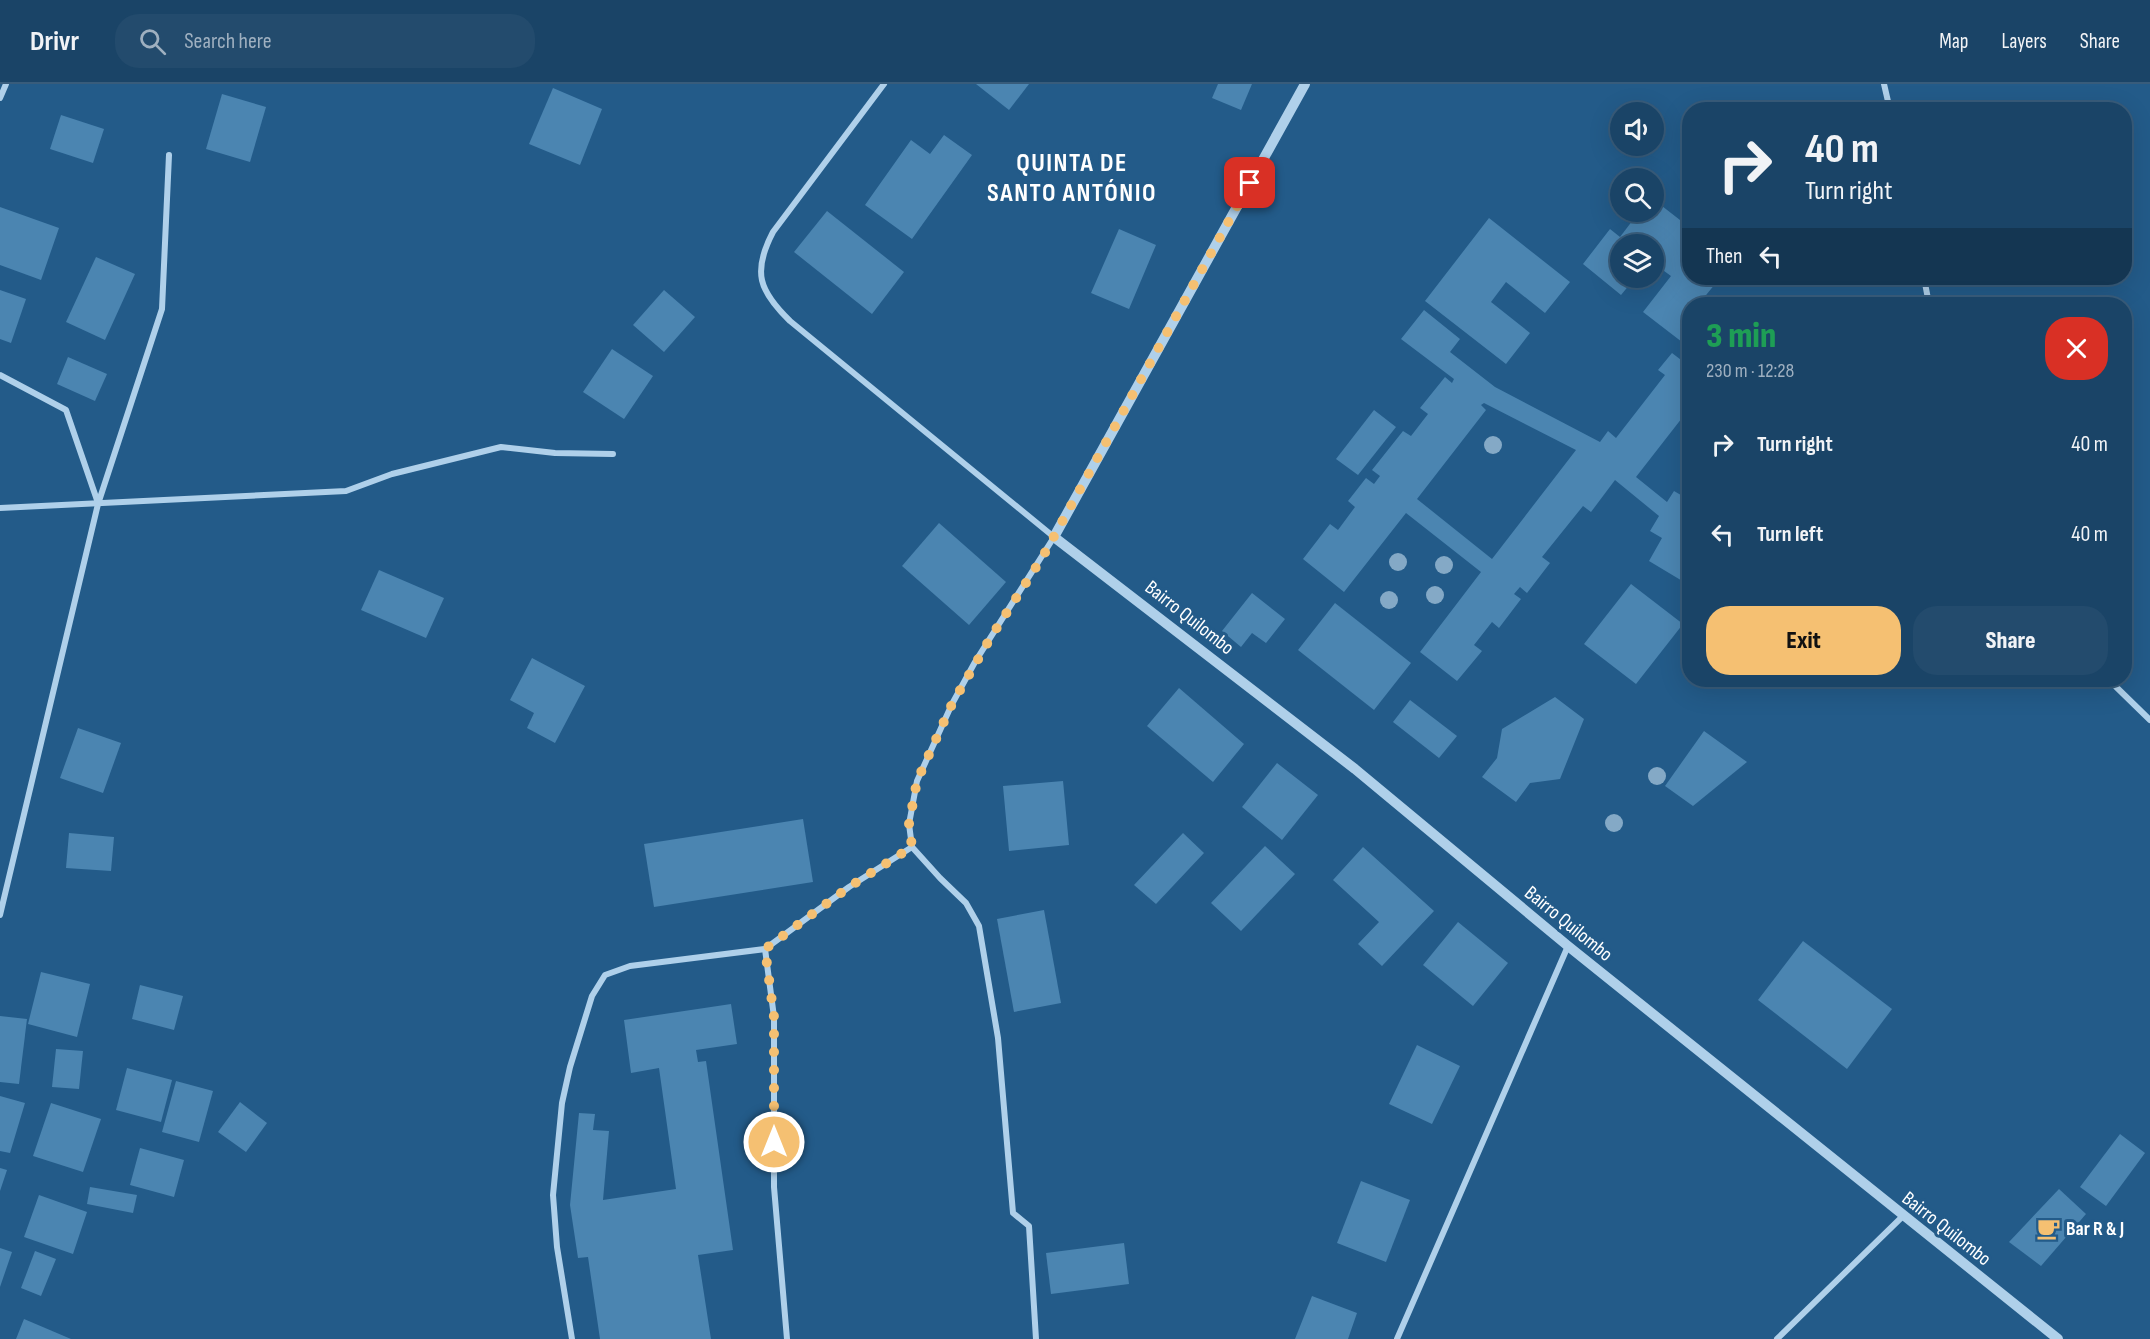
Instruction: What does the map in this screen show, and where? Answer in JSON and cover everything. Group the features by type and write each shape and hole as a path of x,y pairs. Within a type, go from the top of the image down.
{"street":[{"path":"0,98 6,84"},
{"path":"884,84 773,232 766,246 762,263 764,289 769,299 790,321 1054,537"},
{"path":"1036,1339 1029,1226 1013,1213 998,1038 979,926 966,903 912,847 909,824 917,781 952,704 975,662 1054,537 1305,84"},
{"path":"1884,84 1888,102"},
{"path":"0,915 98,504 162,309 169,155"},
{"path":"0,375 66,410 98,504"},
{"path":"0,508 346,491 392,474 501,447 555,453 613,454"},
{"name":"Bairro Quilombo","path":"1054,537 1355,769 1568,946 2058,1339"},
{"path":"2116,687 2150,720"},
{"path":"572,1339 557,1247 553,1195 562,1103 570,1067 592,996 605,975 630,966 765,949 849,887 912,847"},
{"path":"1397,1339 1568,946"},
{"path":"765,949 774,1017 774,1187 787,1339"},
{"path":"1777,1339 1903,1216"}],"building":[{"path":"976,84 1029,84 1009,110"},
{"path":"1218,84 1252,84 1241,110 1212,98"},
{"path":"553,88 602,109 580,165 529,144"},
{"path":"222,94 266,107 250,162 206,149"},
{"path":"61,115 104,129 93,163 50,149"},
{"path":"944,135 972,155 912,239 865,205 911,140 930,154"},
{"path":"0,207 59,228 41,280 0,265"},
{"path":"1664,208 1682,222 1682,285 1714,285 1704,297 1682,297 1682,342 1643,312 1664,288 1671,276 1664,271 1664,234 1622,234 1631,222 1664,222"},
{"path":"827,211 904,272 872,314 794,252"},
{"path":"1489,218 1570,282 1545,313 1506,282 1491,302 1530,333 1506,364 1425,301"},
{"path":"1119,229 1156,245 1129,309 1091,293"},
{"path":"1610,229 1616,234 1610,234 1610,286 1583,264"},
{"path":"96,257 135,274 105,340 66,322"},
{"path":"1612,288 1627,288 1621,295"},
{"path":"0,290 26,299 11,343 0,339"},
{"path":"664,290 695,317 664,352 633,325"},
{"path":"1424,310 1460,339 1450,352 1495,387 1600,442 1608,431 1616,438 1665,375 1658,370 1672,353 1682,361 1682,418 1636,477 1667,502 1674,491 1682,496 1682,581 1649,561 1662,538 1650,531 1659,516 1615,480 1591,512 1583,506 1542,557 1550,563 1527,593 1520,587 1514,594 1521,599 1499,628 1492,622 1474,645 1482,651 1457,681 1420,652 1481,572 1406,513 1344,592 1303,559 1330,524 1338,530 1355,507 1348,501 1366,478 1374,484 1380,476 1372,470 1403,431 1411,436 1428,414 1420,408 1445,377 1452,383 1454,379 1401,339","holes":["1484,403 1576,450 1492,559 1417,499 1486,410 1481,405"]},
{"path":"612,349 653,376 624,419 583,392"},
{"path":"68,357 107,374 95,401 57,384"},
{"path":"1374,410 1396,427 1358,475 1336,459"},
{"path":"939,523 1006,582 969,625 902,566"},
{"path":"379,570 444,598 426,638 361,610"},
{"path":"1631,584 1682,623 1636,684 1584,644"},
{"path":"1252,593 1285,619 1266,643 1252,633 1241,647 1222,631"},
{"path":"1335,603 1411,663 1374,710 1298,650"},
{"path":"532,658 585,686 555,743 527,728 534,713 510,700"},
{"path":"1179,688 1244,744 1213,782 1147,726"},
{"path":"1555,697 1584,719 1560,779 1530,783 1516,802 1482,777 1497,758 1502,729"},
{"path":"1410,700 1457,736 1439,758 1393,722"},
{"path":"78,728 121,743 103,793 60,778"},
{"path":"1704,731 1747,762 1693,806 1665,786"},
{"path":"1277,763 1318,795 1282,840 1242,807"},
{"path":"1063,781 1069,845 1009,851 1003,786"},
{"path":"803,819 813,882 654,907 644,844"},
{"path":"69,833 114,837 111,871 66,868"},
{"path":"1183,833 1204,853 1156,904 1134,885"},
{"path":"1265,846 1295,874 1241,931 1211,903"},
{"path":"1363,847 1434,911 1382,966 1358,944 1379,922 1333,880"},
{"path":"1044,910 1061,1003 1014,1012 997,919"},
{"path":"1458,922 1508,963 1473,1006 1423,965"},
{"path":"1803,941 1892,1009 1847,1069 1758,1000"},
{"path":"41,972 90,984 77,1037 28,1024"},
{"path":"140,985 183,996 174,1030 132,1019"},
{"path":"731,1004 737,1044 696,1050 698,1062 706,1061 733,1250 698,1255 711,1339 600,1339 588,1257 578,1258 570,1205 579,1113 595,1114 593,1130 609,1131 603,1200 676,1189 659,1068 631,1073 624,1020"},
{"path":"0,1016 27,1019 19,1084 0,1082"},
{"path":"1417,1045 1460,1066 1432,1124 1389,1104"},
{"path":"56,1049 83,1051 79,1089 52,1087"},
{"path":"127,1068 172,1080 161,1122 116,1110"},
{"path":"176,1081 213,1091 199,1142 162,1132"},
{"path":"0,1096 25,1103 10,1153 0,1151"},
{"path":"240,1102 267,1123 246,1152 218,1132"},
{"path":"51,1103 101,1119 83,1172 33,1156"},
{"path":"2120,1134 2145,1153 2106,1206 2080,1187"},
{"path":"140,1148 184,1160 174,1197 130,1185"},
{"path":"0,1168 7,1170 0,1191"},
{"path":"1361,1181 1410,1200 1386,1262 1337,1243"},
{"path":"90,1187 137,1195 133,1213 87,1204"},
{"name":"Bar R & J","path":"2059,1189 2086,1214 2041,1266 2009,1242"},
{"path":"39,1195 87,1212 73,1254 24,1237"},
{"path":"1124,1243 1129,1284 1051,1294 1046,1253"},
{"path":"0,1248 12,1252 0,1287"},
{"path":"35,1251 56,1259 41,1296 21,1288"},
{"path":"1312,1296 1357,1313 1348,1339 1295,1339"},
{"path":"24,1319 71,1339 16,1339"}],"place":[{"name":"Bar R & J","path":"2048,1228"}],"district":[{"name":"QUINTA DE SANTO ANTÓNIO","path":"1072,177"}],"route":[{"path":"774,1142 774,1017 765,949 849,887 912,847 909,824 917,781 952,704 975,662 1042,558 1250,183"}]}
